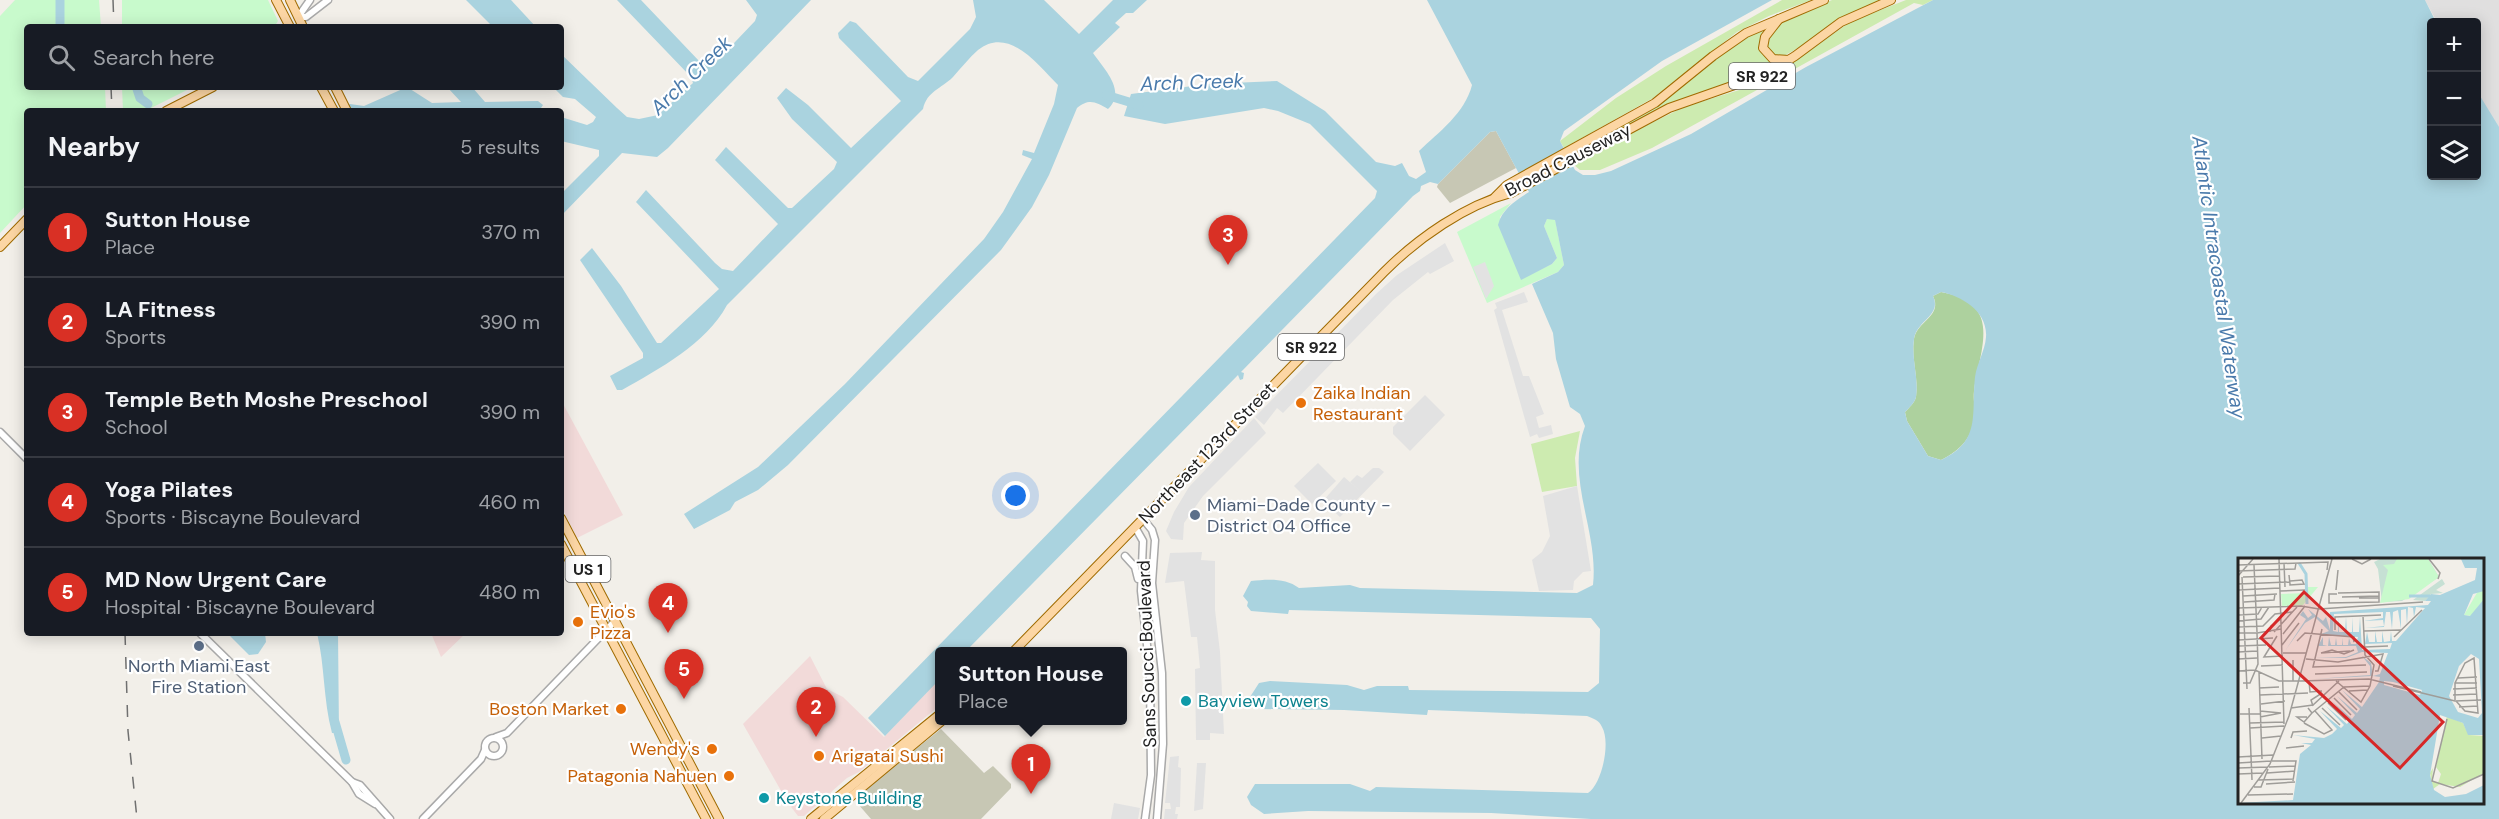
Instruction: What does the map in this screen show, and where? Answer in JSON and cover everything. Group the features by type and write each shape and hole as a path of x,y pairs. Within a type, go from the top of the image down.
{"main road":[{"path":"276,0 288,24"},
{"path":"290,0 302,24"},
{"name":"Broad Causeway","path":"1494,198 1521,188 1655,103 1728,45 1782,16 1824,0"},
{"name":"Broad Causeway","path":"1494,198 1516,180 1669,108 1755,79 1791,60 1840,22 1891,0"},
{"path":"1782,16 1765,38 1763,48 1773,59 1791,60"},
{"path":"292,24 298,17"},
{"path":"172,108 207,90"},
{"path":"323,90 332,108"},
{"path":"337,90 346,108"},
{"name":"Northeast 123rd Street","path":"1017,647 1399,257 1437,230 1494,198"},
{"path":"0,247 24,222"},
{"name":"US 1","path":"564,524 719,819"},
{"path":"564,539 570,544 574,543"},
{"name":"US 1","path":"564,549 706,819"},
{"path":"568,556 580,562 589,572"},
{"path":"824,819 885,768 898,752 935,718"},
{"path":"811,819 888,755 898,752 936,725"},
{"path":"885,768 888,755"}],"street":[{"path":"298,17 310,0"},
{"path":"298,17 306,16 328,0"},
{"path":"0,432 24,456"},
{"name":"Sans Soucci Boulevard","path":"1143,519 1152,530 1155,540 1152,583 1162,673 1163,744 1157,819"},
{"name":"Sans Soucci Boulevard","path":"1135,527 1142,535 1143,544 1141,591 1150,672 1151,775 1145,819"},
{"path":"1125,556 1135,567 1141,591"},
{"path":"423,819 481,759 487,740 507,733 615,621"},
{"path":"203,636 352,782 360,785 390,819"},
{"path":"481,759 500,754 507,733"},
{"path":"496,737 504,745"},
{"path":"485,750 491,756"}],"shaded area":[{"path":"2425,0 2499,0 2499,131 2481,99 2481,18 2435,18"},
{"path":"1496,131 1516,168 1450,203 1437,187 1438,184 1490,132"},
{"path":"1445,243 1454,261 1430,274 1428,272 1393,300 1283,413 1277,408 1264,425 1255,417 1376,294 1397,275"},
{"path":"1485,262 1494,286 1486,299 1473,267"},
{"path":"1524,292 1528,302 1502,310 1523,376 1529,376 1544,414 1536,417 1539,428 1551,425 1553,434 1539,438 1537,434 1530,437 1494,310 1497,308 1495,303"},
{"path":"1425,395 1445,415 1410,451 1393,434 1393,427"},
{"path":"564,406 623,515 577,538 564,512"},
{"path":"1254,418 1266,433 1203,496 1184,523 1183,540 1171,539 1166,531 1189,487"},
{"path":"1318,463 1336,481 1312,504 1294,486"},
{"path":"1373,468 1379,468 1384,472 1340,517 1323,501 1344,477 1359,490 1350,482 1357,475 1362,478"},
{"path":"1577,486 1591,571 1583,572 1574,581 1573,590 1539,591 1532,560 1542,552 1550,536 1543,496"},
{"path":"1202,552 1201,560 1215,561 1215,610 1220,652 1224,734 1210,733 1210,740 1196,740 1195,669 1200,668 1197,637 1191,637 1184,581 1165,583 1170,553"},
{"path":"432,636 463,636 441,657"},
{"path":"810,656 827,689 843,697 884,737 935,683 935,709 859,772 847,778 804,816 798,816 788,803 743,724"},
{"path":"941,729 984,773 993,766 1011,784 1011,788 981,819 871,819 858,804 859,794"},
{"path":"1179,756 1180,807 1176,807 1177,819 1164,819 1165,809 1171,809 1170,803 1165,803 1170,757"},
{"path":"1197,763 1206,763 1203,809 1194,811"},
{"path":"1114,803 1140,808 1138,819 1111,819"}],"green space":[{"path":"15,0 99,0 101,24 24,24 24,90 105,90 106,108 24,108 24,207 0,233 0,16"},
{"path":"122,0 268,0 278,21 276,24 122,24"},
{"path":"1782,0 1811,0 1769,16 1737,32 1653,98 1564,148 1560,141 1616,98 1666,66"},
{"path":"1832,0 1882,0 1855,12 1780,58 1767,52 1766,40 1780,25 1795,15"},
{"path":"1906,0 1933,0 1923,5 1914,3 1652,148 1600,170 1580,170 1574,165 1620,140 1621,142 1627,140 1625,136 1684,107 1749,87 1775,75 1850,22"},
{"path":"1768,25 1761,50 1768,59 1778,63 1734,83 1670,104 1576,154 1575,152 1652,109 1716,57"},
{"path":"122,90 187,90 151,108 123,108"},
{"path":"1511,203 1500,217 1521,279 1552,264 1557,258 1544,226 1547,219 1555,219 1564,265 1558,272 1487,303 1457,232"},
{"path":"1941,292 1961,298 1974,306 1981,317 1983,344 1974,391 1975,414 1972,429 1960,447 1941,460 1928,456 1907,421 1905,412 1916,397 1914,339 1916,333 1935,309 1933,296"},
{"path":"1580,431 1575,458 1577,486 1542,492 1531,444"}],"water":[{"path":"466,0 511,0 533,24 490,24"},
{"path":"617,0 641,0 700,62 709,64 716,62 755,21 757,15 746,0 811,0 668,148 657,157 622,153 564,213 564,191 599,156 599,150 564,142 564,118 587,125 596,117 575,99 563,97 556,90 564,90 564,57 627,117 639,119 658,115 693,83 691,77"},
{"path":"973,0 1044,0 1079,34 1113,0 1147,0 1133,13 1126,13 1115,23 1120,27 1093,53 1112,80 1115,88 1113,102 1108,109 1092,102 1077,108 1049,175 1032,207 1001,250 788,465 758,490 735,502 730,510 694,529 684,514 758,467 845,384 984,239 1003,212 1032,159 1022,155 1023,150 1034,153 1054,104 1058,85 1033,59 1012,45 1001,42 978,50 953,77 931,94 923,109 727,305 707,332 680,354 622,390 617,390 610,376 643,358 643,353 580,260 592,248 621,286 657,343 661,343 719,289 636,202 646,190 715,263 722,269 733,271 778,224 715,160 726,147 788,208 792,208 834,169 837,162 792,119 777,98 786,88 808,105 851,148 901,101 839,38 838,33 850,21 856,23 908,77 918,81 970,29 976,17"},
{"name":"Atlantic Intracoastal Waterway","path":"1427,0 1772,0 1662,61 1564,131 1560,141 1575,170 1583,175 1595,175 1611,171 1691,134 1806,67 1933,0 2425,0 2434,18 2427,18 2427,180 2481,180 2481,98 2499,127 2499,819 1591,819 1491,813 1308,811 1264,814 1251,805 1247,797 1255,784 1350,784 1370,791 1376,787 1588,793 1601,772 1604,762 1605,734 1596,720 1587,716 1428,710 1427,715 1344,710 1260,709 1253,704 1250,697 1259,683 1270,681 1347,685 1364,690 1377,686 1408,686 1409,690 1588,692 1599,683 1600,629 1591,618 1289,610 1288,614 1251,611 1243,596 1251,581 1264,580 1283,581 1299,588 1350,585 1360,588 1577,593 1593,585 1594,565 1580,485 1579,466 1580,446 1585,426 1580,414 1570,407 1556,359 1553,333 1532,284 1558,272 1564,265 1555,220 1547,219 1544,226 1557,258 1552,264 1521,280 1498,225 1506,210 1529,192 1496,131 1490,132 1438,184 1430,182 1421,186 1420,191 1241,372 1244,373 1243,379 1240,380 1238,375 970,647 937,647 1375,198 1377,191 1310,124 1264,108 1165,124 1124,116 1131,94 1208,84 1277,81 1325,111 1376,162 1395,166 1402,163 1409,176 1416,179 1426,172 1419,151 1443,129 1464,104 1472,85","holes":["1941,292 1957,297 1978,313 1986,328 1986,337 1975,377 1972,425 1969,435 1963,444 1941,460 1928,456 1907,421 1905,412 1916,397 1917,383 1913,353 1916,333 1932,313 1935,303 1933,296"]},
{"path":"400,90 412,90 432,103 461,102 450,90 475,90 485,102 538,101 543,105 541,108 345,108 350,104 364,106"},
{"path":"230,636 265,636 266,642 258,654 249,655"},
{"path":"317,636 338,636 339,733 332,733"},
{"path":"935,649 935,684 885,736 868,718"}],"waterway":[{"name":"Arch Creek","path":"60,0 60,24"},
{"name":"Arch Creek","path":"137,90 140,98 148,104"},
{"name":"Arch Creek","path":"1106,95 1139,105"},
{"path":"335,722 346,760"}],"railway":[{"path":"113,0 114,24"},
{"path":"111,90 112,108"},
{"path":"125,636 128,731 137,819"}],"place":[{"name":"Temple Beth Moshe Preschool","path":"1228,265"},
{"name":"Zaika Indian Restaurant","path":"1301,403"},
{"name":"Miami-Dade County - District 04 Office","path":"1195,515"},
{"name":"Evio's Pizza","path":"578,622"},
{"name":"Yoga Pilates","path":"668,633"},
{"name":"North Miami East Fire Station","path":"199,646"},
{"name":"MD Now Urgent Care","path":"684,699"},
{"name":"Bayview Towers","path":"1186,701"},
{"name":"Boston Market","path":"621,709"},
{"name":"LA Fitness","path":"816,737"},
{"name":"Wendy's","path":"712,749"},
{"name":"Arigatai Sushi","path":"819,756"},
{"name":"Patagonia Nahuen","path":"729,776"},
{"name":"Sutton House","path":"1031,794"},
{"name":"Keystone Building","path":"764,798"}]}
